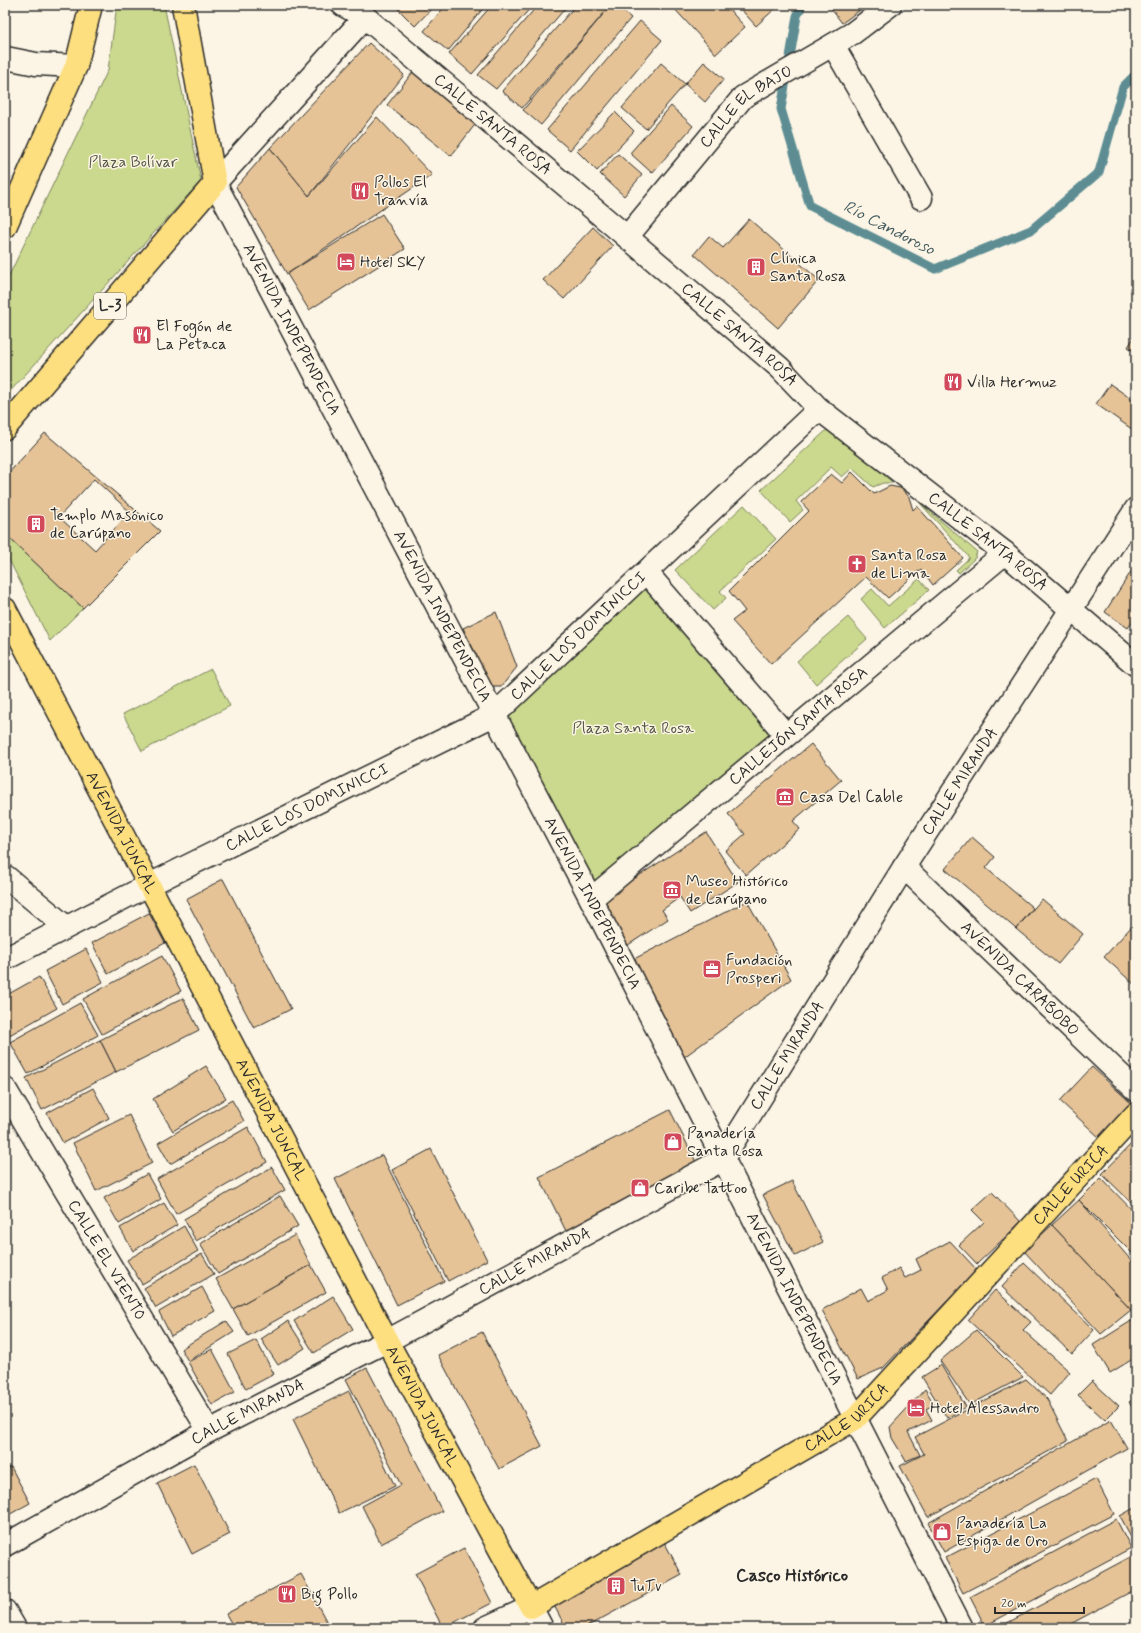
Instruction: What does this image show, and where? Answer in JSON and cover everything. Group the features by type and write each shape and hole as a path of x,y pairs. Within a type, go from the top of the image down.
{"main road":[{"path":"5,227 76,66 91,5"},
{"path":"182,5 215,183"},
{"name":"L-3","path":"5,428 215,183"},
{"name":"AVENIDA JUNCAL","path":"8,622 149,885 387,1341 531,1607"},
{"name":"CALLE URICA","path":"531,1607 854,1419 1136,1114"}],"street":[{"name":"CALLE SANTA ROSA","path":"343,5 365,17 627,237 780,368 819,409 1005,553 1136,665"},
{"name":"CALLE EL BAJO","path":"627,237 743,97 853,33 890,5"},
{"path":"215,183 365,17"},
{"path":"834,44 921,198"},
{"path":"6,58 36,64 76,66"},
{"name":"AVENIDA INDEPENDECIA","path":"215,183 591,899 722,1160 962,1628"},
{"name":"CALLE LOS DOMINICCI","path":"5,959 149,885 494,715 647,573 819,409"},
{"name":"CALLE MIRANDA","path":"5,1545 208,1431 387,1341 722,1160 904,867 1136,509"},
{"name":"CALLEJÓN SANTA ROSA","path":"591,899 1005,553"},
{"path":"647,573 786,735"},
{"name":"AVENIDA CARABOBO","path":"904,867 1136,1090"},
{"path":"5,876 66,927"},
{"name":"CALLE EL VIENTO","path":"5,1089 208,1431"},
{"name":"CALLE URICA","path":"485,1628 531,1607"},
{"name":"AVENIDA JUNCAL","path":"531,1607 542,1628"},
{"path":"5,1611 15,1628"}],"green space":[{"name":"Plaza Bolívar","path":"117,5 164,5 201,181 5,397 5,284 108,70"},
{"path":"829,428 834,429 893,483 883,483 873,487 852,468 842,477 831,467 796,501 803,510 790,522 761,490"},
{"path":"919,502 977,552 975,558 959,573 956,570 969,558"},
{"path":"744,505 776,539 720,591 726,598 713,610 675,570"},
{"path":"5,534 83,608 50,641 5,552"},
{"name":"Plaza Santa Rosa","path":"647,573 786,735 591,899 494,715"},
{"path":"919,579 929,590 885,628 861,599 872,589 888,606"},
{"path":"848,617 867,639 816,684 797,661"},
{"path":"211,669 230,706 142,751 123,714"}],"building":[{"path":"394,5 435,5 415,26"},
{"path":"446,5 486,5 448,51 424,31"},
{"path":"492,5 533,5 472,74 449,54"},
{"path":"538,5 568,5 496,89 478,75"},
{"path":"576,5 611,5 522,108 502,91"},
{"path":"611,5 616,5 631,18 541,125 523,110"},
{"path":"671,5 725,5 745,27 716,54"},
{"path":"737,5 779,5 756,26"},
{"path":"862,5 864,7 842,23 829,6"},
{"path":"640,21 662,40 570,150 547,130"},
{"path":"369,43 404,75 309,196 270,148"},
{"path":"704,62 724,79 705,102 685,84"},
{"path":"661,63 685,84 646,129 622,108"},
{"path":"413,72 477,122 451,156 387,105"},
{"path":"671,106 693,126 652,173 630,153"},
{"path":"615,112 634,131 597,171 577,151"},
{"name":"Pollos El Tranvía","path":"377,117 432,175 287,274 236,187 270,148 309,196"},
{"path":"618,154 642,175 624,196 600,174"},
{"name":"Hotel SKY","path":"382,214 405,249 309,310 287,274"},
{"name":"Clínica Santa Rosa","path":"749,219 819,280 778,328 694,254 709,236 723,248"},
{"path":"593,227 613,246 564,299 543,280"},
{"path":"1136,334 1136,352 1128,347"},
{"path":"1110,384 1136,402 1136,432 1096,404"},
{"name":"Templo Masónico de Carúpano","path":"45,433 160,531 83,608 5,534 5,477","holes":["94,479 130,512 95,550 59,517"]},
{"name":"Santa Rosa de Lima","path":"852,472 874,494 890,486 900,488 909,497 913,510 917,506 963,558 933,585 921,569 888,598 866,577 771,664 732,621 745,611 729,591 809,511 801,502 831,474 842,483"},
{"path":"1136,564 1136,616 1128,628 1105,612"},
{"path":"496,612 517,667 501,687 492,687 463,628"},
{"name":"Casa Del Cable","path":"811,744 841,780 793,821 800,829 746,875 725,851 745,834 728,814"},
{"name":"Museo Histórico de Carúpano","path":"706,832 738,882 690,913 680,897 662,910 668,919 625,947 597,903"},
{"path":"972,837 995,857 986,868 1033,908 1016,929 945,869"},
{"path":"223,879 291,1009 254,1028 186,899"},
{"path":"1042,899 1083,934 1058,964 1016,929"},
{"name":"Fundación Prosperi","path":"747,901 791,979 684,1057 634,959"},
{"path":"149,913 165,943 108,974 92,943"},
{"path":"1132,926 1136,930 1136,986 1104,957"},
{"path":"86,949 103,982 62,1004 45,971"},
{"path":"162,956 181,991 102,1034 83,999"},
{"path":"39,977 57,1008 6,1037 5,996"},
{"path":"183,998 199,1030 116,1072 100,1040"},
{"path":"80,1003 98,1035 28,1074 10,1042"},
{"path":"100,1040 116,1072 42,1110 26,1078"},
{"path":"206,1066 226,1098 173,1131 153,1099"},
{"path":"1092,1067 1131,1103 1100,1138 1060,1101"},
{"path":"93,1088 109,1118 63,1143 47,1113"},
{"path":"232,1100 244,1121 170,1164 158,1143"},
{"path":"670,1110 698,1166 567,1233 539,1177"},
{"path":"129,1115 152,1163 96,1191 73,1143"},
{"path":"248,1127 267,1162 176,1214 157,1179"},
{"path":"1136,1139 1136,1207 1102,1174"},
{"path":"431,1149 487,1260 448,1281 392,1170"},
{"path":"382,1155 444,1281 397,1305 335,1179"},
{"path":"272,1167 285,1190 196,1241 184,1219"},
{"path":"147,1174 161,1199 119,1224 104,1198"},
{"path":"1101,1178 1136,1214 1136,1257 1079,1200"},
{"path":"792,1181 823,1242 795,1256 763,1195"},
{"path":"992,1192 1021,1222 977,1264 959,1245 984,1222 972,1210"},
{"path":"280,1196 298,1226 218,1274 200,1244"},
{"path":"1079,1200 1136,1266 1136,1307 1131,1310 1052,1225"},
{"path":"164,1203 177,1225 133,1251 120,1228"},
{"path":"1052,1225 1131,1310 1101,1334 1024,1251"},
{"path":"184,1226 198,1251 142,1284 127,1260"},
{"path":"295,1235 311,1265 233,1309 216,1279"},
{"path":"950,1241 977,1270 883,1368 858,1379 822,1310 861,1288 868,1301 888,1290 882,1278 899,1268 905,1278 921,1270 916,1259"},
{"path":"202,1254 214,1274 156,1308 144,1288"},
{"path":"1024,1263 1094,1330 1072,1354 1002,1287"},
{"path":"311,1265 326,1292 248,1336 233,1309"},
{"path":"202,1287 215,1311 171,1336 159,1312"},
{"path":"995,1290 1031,1322 1023,1330 1070,1372 1050,1395 968,1320"},
{"path":"333,1296 353,1329 314,1353 294,1321"},
{"path":"1136,1318 1136,1357 1110,1373 1093,1345"},
{"path":"226,1321 234,1332 188,1361 181,1349"},
{"path":"288,1321 305,1348 278,1365 261,1339"},
{"path":"976,1330 1023,1377 970,1405 940,1361"},
{"path":"482,1332 542,1446 499,1469 438,1355"},
{"path":"256,1340 274,1374 246,1389 228,1354"},
{"path":"212,1349 235,1392 212,1405 188,1362"},
{"path":"941,1365 966,1407 947,1418 922,1377"},
{"path":"367,1368 442,1511 381,1544 362,1506 401,1485 346,1379"},
{"path":"1026,1379 1047,1399 1068,1441 928,1517 900,1466 924,1454 915,1437"},
{"path":"1092,1381 1119,1406 1105,1420 1078,1395"},
{"path":"925,1389 934,1404 926,1409 932,1420 908,1432 920,1455 906,1461 892,1438 890,1427"},
{"path":"349,1391 395,1486 339,1513 293,1419"},
{"path":"1136,1398 1136,1414 1129,1402"},
{"path":"1111,1420 1127,1448 944,1552 928,1523"},
{"path":"194,1464 230,1534 192,1554 157,1483"},
{"path":"11,1467 30,1503 5,1517 5,1470"},
{"path":"1096,1479 1114,1514 963,1593 945,1558"},
{"path":"1136,1507 1136,1546 1120,1516"},
{"path":"1116,1519 1131,1548 985,1626 970,1597"},
{"name":"TuTv","path":"661,1536 682,1575 584,1628 566,1628 549,1596"},
{"path":"464,1548 492,1603 443,1628 415,1574"},
{"path":"1134,1555 1136,1559 1136,1589 1063,1628 998,1628"},
{"name":"Big Pollo","path":"301,1574 330,1628 234,1628 226,1614"},
{"path":"525,1617 531,1628 501,1628"}],"waterway":[{"name":"Río Candoroso","path":"802,5 797,16 781,109 810,206 935,269 1031,230 1099,172 1123,87 1136,74"}],"place":[{"name":"Pollos El Tranvía","path":"360,191"},
{"name":"Hotel SKY","path":"346,262"},
{"name":"Clínica Santa Rosa","path":"756,267"},
{"name":"El Fogón de La Petaca","path":"142,335"},
{"name":"Villa Hermuz","path":"953,382"},
{"name":"Templo Masónico de Carúpano","path":"36,524"},
{"name":"Santa Rosa de Lima","path":"857,564"},
{"name":"Casa Del Cable","path":"785,797"},
{"name":"Museo Histórico de Carúpano","path":"672,890"},
{"name":"Fundación Prosperi","path":"712,969"},
{"name":"Panadería Santa Rosa","path":"673,1142"},
{"name":"Caribe Tattoo","path":"640,1188"},
{"name":"Hotel Alessandro","path":"916,1408"},
{"name":"Panadería La Espiga de Oro","path":"942,1532"},
{"name":"TuTv","path":"616,1586"},
{"name":"Big Pollo","path":"287,1594"}],"district":[{"name":"Casco Histórico","path":"792,1576"}]}
